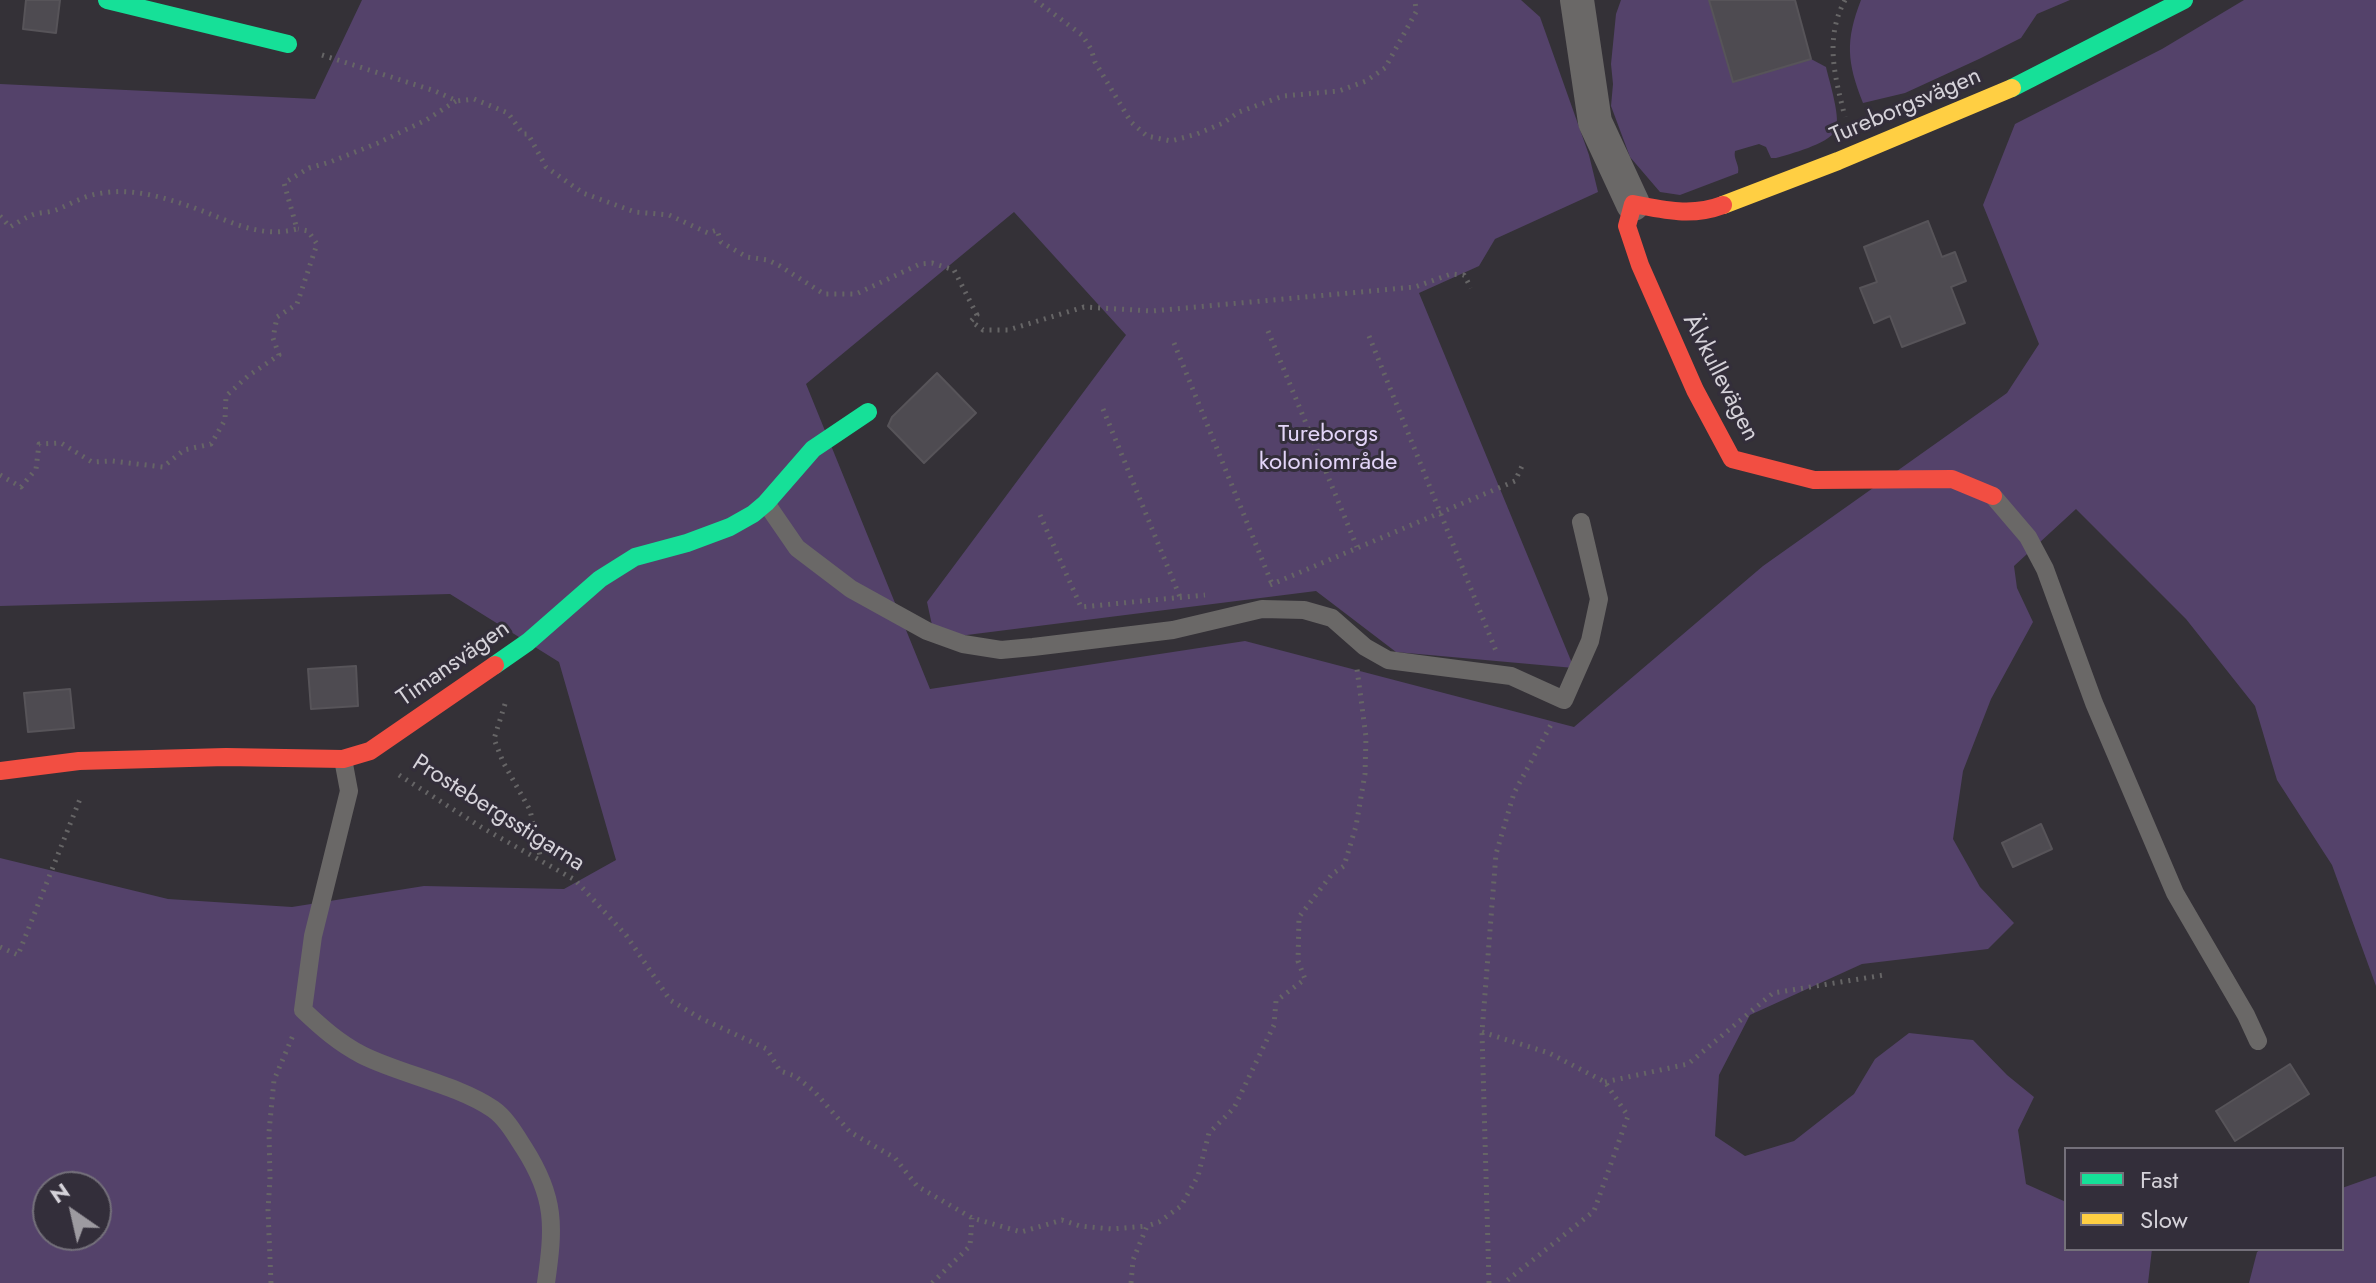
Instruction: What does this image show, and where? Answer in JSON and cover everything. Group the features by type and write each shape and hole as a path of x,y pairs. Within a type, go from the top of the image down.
{"street":[{"path":"107,0 288,44"},
{"path":"1577,0 1595,122 1633,204"},
{"name":"Tureborgsvägen","path":"1633,204 1670,211 1705,212 1838,161 2021,84 2184,0"},
{"name":"Älvkullevägen","path":"1633,204 1627,226 1640,265 1688,376 1732,459 1814,480 1952,479 1993,496"},
{"name":"Timansvägen","path":"0,771 79,761 226,757 343,759 370,751 528,642 600,579 635,557 687,543 730,527 753,514 813,449 868,412"}],"lane":[{"path":"1993,496 2028,537 2045,569 2094,703 2175,893 2258,1041"},
{"path":"766,503 797,548 851,589 927,631 963,644 1001,650 1033,647 1173,630 1262,609 1304,610 1332,618 1365,647 1388,660 1511,676 1564,700 1590,641 1599,599 1581,522"},
{"path":"343,759 349,791 313,936 303,1010 333,1038 363,1056 484,1105 494,1110 512,1129 540,1175 552,1212 546,1283"}],"path":[{"path":"1035,0 1082,35 1131,122 1147,136 1171,141 1197,134 1239,112 1283,96 1339,91 1366,81 1385,68 1416,12 1415,0"},
{"path":"1845,0 1838,12 1832,39 1834,73 1846,119"},
{"path":"288,44 435,91 457,101"},
{"path":"297,229 284,183 309,168 330,162 426,120 457,101 474,99 508,113 523,134 528,134 546,167 583,193 635,212 669,215 708,233 717,230 721,242 747,257 768,260 824,294 856,294 920,264 932,263 954,270 977,315 971,321 983,330 1008,330 1084,307 1152,311 1415,287 1451,274 1464,275 1471,288"},
{"path":"0,216 10,227 31,215 54,211 101,193 147,194 249,229 280,233 297,229 308,231 317,244 297,304 277,317 273,338 279,355 226,396 225,420 211,444 184,450 163,467 112,461 92,462 61,443 39,444 36,469 21,487 0,475"},
{"path":"1268,331 1357,547"},
{"path":"1369,336 1498,656"},
{"path":"1174,343 1272,584"},
{"path":"1103,409 1180,597"},
{"path":"1261,588 1515,481 1522,466"},
{"path":"1040,515 1081,607 1208,595"},
{"name":"Prostebergsstigarna","path":"378,746 390,769 481,827 575,880 626,935 670,1000 700,1018 767,1049 780,1071 795,1076 814,1091 850,1132 895,1158 917,1186 972,1218 1021,1232 1062,1220 1080,1226 1112,1229 1147,1226 1159,1222 1181,1206 1198,1176 1209,1133 1234,1108 1274,1025 1276,1001 1305,979 1298,961 1299,917 1332,874 1344,866 1359,813 1366,737 1356,658"},
{"path":"501,661 515,686 503,708 494,739 530,810 541,860"},
{"path":"1489,1283 1482,1032 1496,854 1514,793 1564,700"},
{"path":"0,947 18,955 80,799 96,799"},
{"path":"1605,1082 1688,1064 1773,993 1884,975"},
{"path":"271,1283 269,1132 274,1080 303,1010"},
{"path":"1482,1032 1549,1053 1605,1082 1628,1116 1594,1211 1504,1283"},
{"path":"932,1283 970,1246 972,1218"},
{"path":"1131,1283 1133,1260 1147,1226"}],"green space":[{"name":"Tureborgs koloniområde","path":"362,0 1521,0 1540,17 1589,155 1598,192 1495,239 1479,266 1419,293 1574,668 1396,652 1316,591 935,639 927,602 1126,335 1014,212 806,384 930,689 1245,641 1574,727 1763,566 2007,393 2039,344 1983,205 2015,124 2162,49 2244,0 2376,0 2376,986 2332,865 2277,780 2255,706 2186,619 2076,509 2014,566 2017,588 2033,622 1991,699 1963,771 1953,839 1980,887 2014,923 1988,949 1862,964 1750,1015 1719,1075 1715,1136 1745,1156 1794,1141 1854,1094 1875,1059 1909,1033 1973,1040 2034,1097 2018,1130 2026,1184 2064,1201 2064,1251 2152,1251 2148,1283 0,1283 0,858 168,899 292,907 424,886 564,889 616,860 559,662 450,594 0,606 0,84 315,99"},
{"path":"1621,0 1709,0 1733,81 1811,59 1826,67 1836,110 1835,131 1817,144 1776,158 1771,158 1766,147 1759,144 1735,151 1738,173 1680,195 1660,192 1630,157 1611,106 1611,64 1616,14"},
{"path":"1861,0 2070,0 2037,14 2021,38 1979,59 1905,93 1863,103 1850,52 1852,28"},
{"path":"2376,1176 2376,1283 2249,1283 2258,1251 2344,1251 2344,1187"}],"building":[{"path":"26,0 60,0 56,33 23,29"},
{"path":"1709,0 1795,0 1811,59 1733,82"},
{"path":"1928,221 1942,257 1955,252 1966,281 1951,287 1965,323 1902,347 1890,316 1874,323 1860,288 1877,282 1864,247"},
{"path":"937,373 976,413 924,463 888,426 892,417"},
{"path":"356,666 358,706 311,709 308,669"},
{"path":"70,689 74,728 28,732 24,693"},
{"path":"2041,824 2052,849 2013,867 2002,843"},
{"path":"2290,1064 2309,1094 2235,1141 2216,1111"}],"traffic: fast":[{"path":"107,0 288,44"},
{"path":"2012,88 2184,0"},
{"path":"495,665 528,642 600,579 635,557 687,543 730,527 753,514 813,449 868,412"}],"traffic: slow":[{"path":"1723,205 2012,88"}],"traffic: jam":[{"path":"1723,205 1689,212 1633,204 1627,226 1640,265 1695,390 1732,459 1814,480 1952,479 1993,496"},
{"path":"0,771 79,761 226,757 343,759 370,751 495,665"}]}
